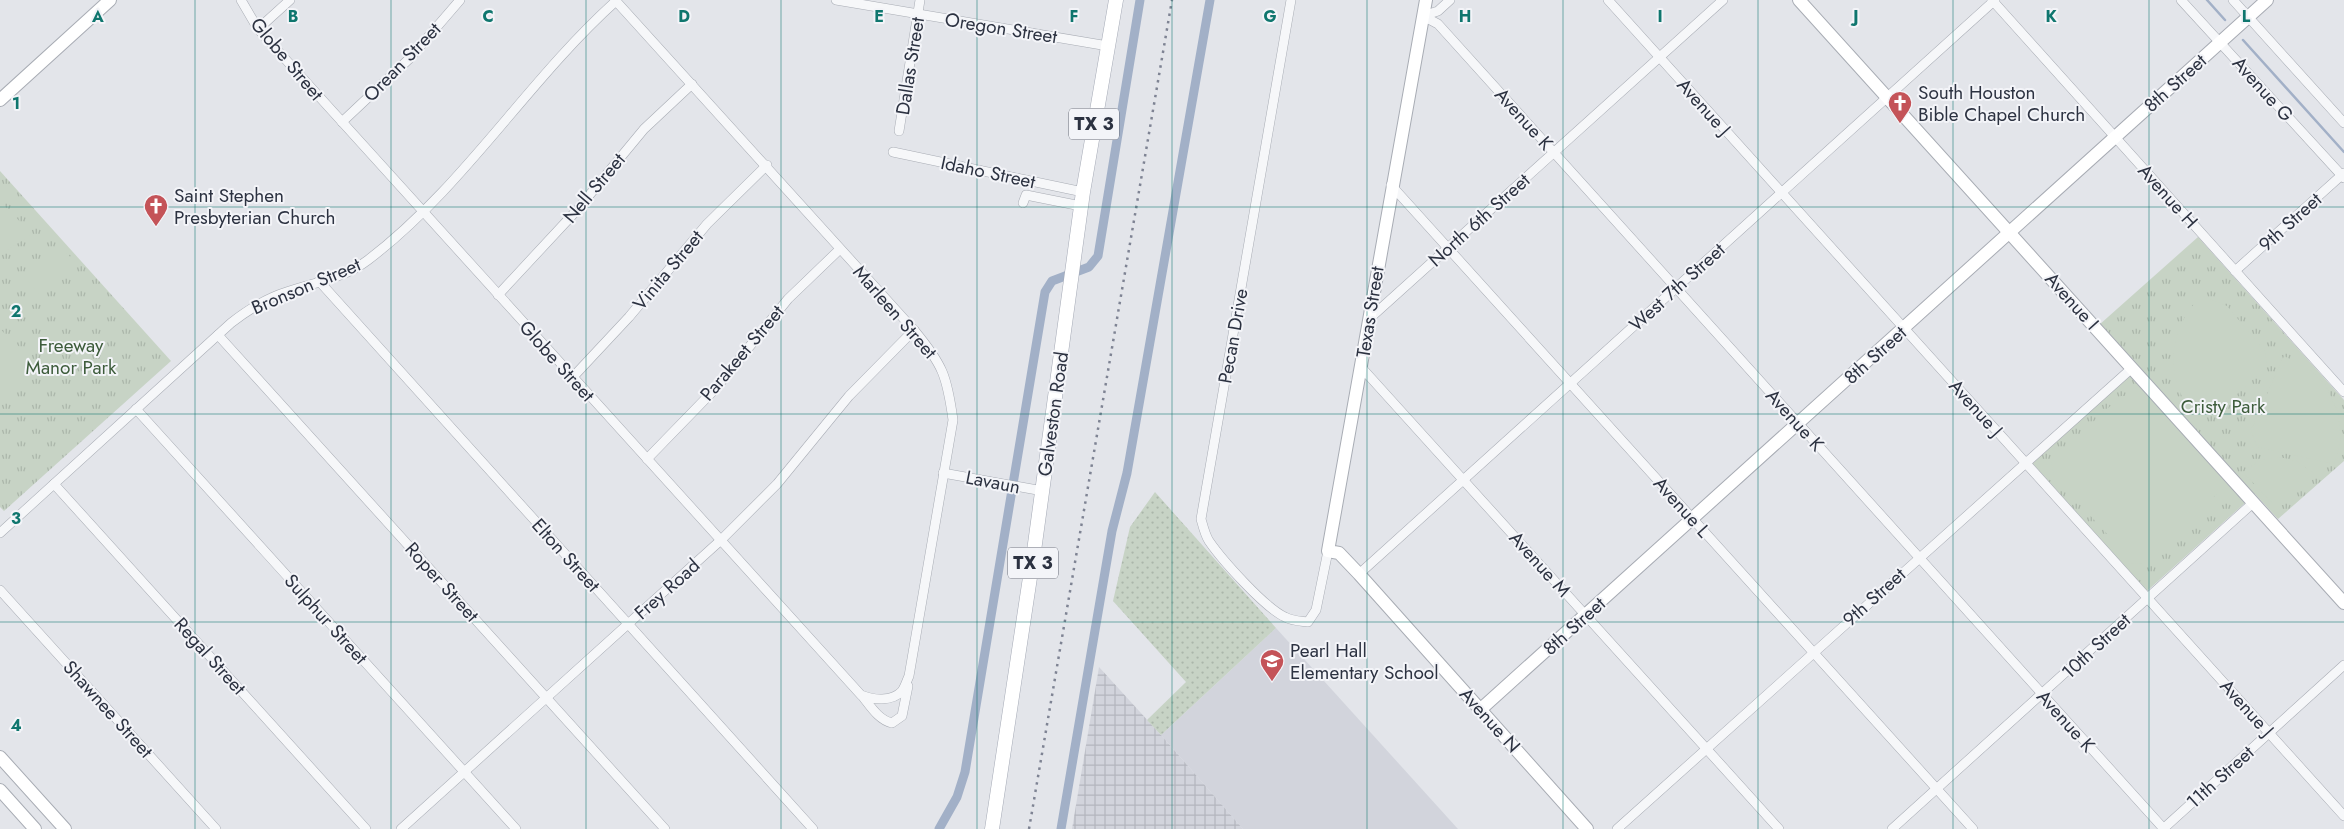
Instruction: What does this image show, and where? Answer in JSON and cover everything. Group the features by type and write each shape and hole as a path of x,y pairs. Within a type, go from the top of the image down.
{"main road":[{"name":"Galveston Road","path":"992,829 1043,492 1074,249 1116,0"}],"street":[{"path":"0,100 110,0"},
{"name":"Globe Street","path":"241,0 258,29 572,378 886,722 892,724 902,716 909,676"},
{"path":"258,29 290,0"},
{"name":"Orean Street","path":"342,122 410,58 460,0"},
{"name":"Oregon Street","path":"836,0 1108,46"},
{"name":"Dallas Street","path":"899,131 920,0"},
{"name":"Pecan Drive","path":"1290,0 1201,520 1208,540 1232,569 1268,604 1284,617 1308,622"},
{"name":"Texas Street","path":"1308,622 1316,610 1328,551 1391,185 1426,0"},
{"path":"1423,16 1438,11 1450,0"},
{"name":"Avenue J","path":"1608,0 2344,816"},
{"name":"North 6th Street","path":"1369,319 1723,0"},
{"name":"Avenue I","path":"1799,0 2344,603"},
{"name":"West 7th Street","path":"1359,574 1994,0"},
{"name":"Avenue H","path":"1994,0 2115,138 2344,392"},
{"name":"Avenue G","path":"2181,0 2343,175"},
{"name":"Avenue G","path":"2233,0 2344,123"},
{"name":"8th Street","path":"1481,709 2267,0"},
{"name":"Marleen Street","path":"616,1 767,165 914,330 935,355 948,383 953,420 909,676 902,691 888,698 873,700 861,695"},
{"name":"Bronson Street","path":"0,533 218,335 251,308 273,297 347,271 366,261 423,211 476,157 551,65 616,1"},
{"name":"Avenue K","path":"1423,16 1438,24 2163,829"},
{"name":"Nell Street","path":"498,295 577,210 644,128 692,84"},
{"name":"Idaho Street","path":"893,152 1082,199"},
{"name":"Vinita Street","path":"572,378 629,317 707,224 767,165"},
{"name":"9th Street","path":"2235,271 2343,175"},
{"name":"Avenue L","path":"1391,185 1973,829"},
{"path":"1023,203 1026,195 1082,199"},
{"name":"Parakeet Street","path":"647,459 716,388 788,299 840,249"},
{"name":"Elton Street","path":"319,282 813,829"},
{"name":"Frey Road","path":"401,829 721,540 777,484 849,396 914,330"},
{"name":"Roper Street","path":"218,335 665,829"},
{"name":"Avenue M","path":"1361,367 1779,829"},
{"name":"9th Street","path":"1618,829 1918,557 2026,464 2132,368"},
{"name":"Sulphur Street","path":"136,409 516,829"},
{"name":"Lavaun","path":"943,473 1043,492"},
{"name":"Regal Street","path":"54,484 366,829"},
{"name":"10th Street","path":"1892,829 2254,502"},
{"name":"Avenue N","path":"1328,551 1340,553 1587,829"},
{"name":"Shawnee Street","path":"0,590 216,829"},
{"name":"11th Street","path":"2163,829 2344,665"},
{"path":"0,757 65,829"},
{"path":"0,790 35,829"}],"shaded area":[{"name":"Pearl Hall Elementary School","path":"1276,628 1458,829 1243,829 1161,735"},
{"path":"1099,667 1161,735 1243,829 1072,829"}],"green space":[{"name":"Freeway Manor Park","path":"0,171 171,361 4,511 0,507"},
{"path":"0,201 32,234 0,255"},
{"name":"Cristy Park","path":"2198,237 2344,400 2344,461 2278,519 2255,494 2147,591 2032,463 2137,368 2099,325"},
{"path":"59,245 75,262 39,294 24,276"},
{"path":"2203,296 2227,306 2265,351 2267,367 2215,414 2195,416 2181,395 2176,380 2174,353 2180,327 2186,315"},
{"path":"0,329 27,356 32,368 31,375 0,400"},
{"path":"2284,356 2308,368 2325,384 2338,412 2341,440 2334,464 2257,447 2251,430"},
{"path":"2121,396 2150,396 2229,483 2142,563 2131,564 2107,538 2109,536 2054,476 2051,461"},
{"path":"2279,457 2297,461 2314,474 2283,505 2274,505 2243,472 2260,460"},
{"path":"1155,492 1276,628 1161,735 1147,720 1186,682 1113,601 1130,527"}],"waterway":[{"path":"939,829 957,797 965,772 1045,292 1052,281 1089,267 1098,256 1140,0"},
{"path":"1061,829 1112,531 1127,473 1210,0"},
{"path":"2207,0 2225,20"},
{"path":"2243,40 2344,152"}],"railway":[{"path":"1029,829 1172,0"}],"place":[{"name":"South Houston Bible Chapel Church","path":"1900,124"},
{"name":"Saint Stephen Presbyterian Church","path":"156,227"},
{"name":"Pearl Hall Elementary School","path":"1272,682"}]}
